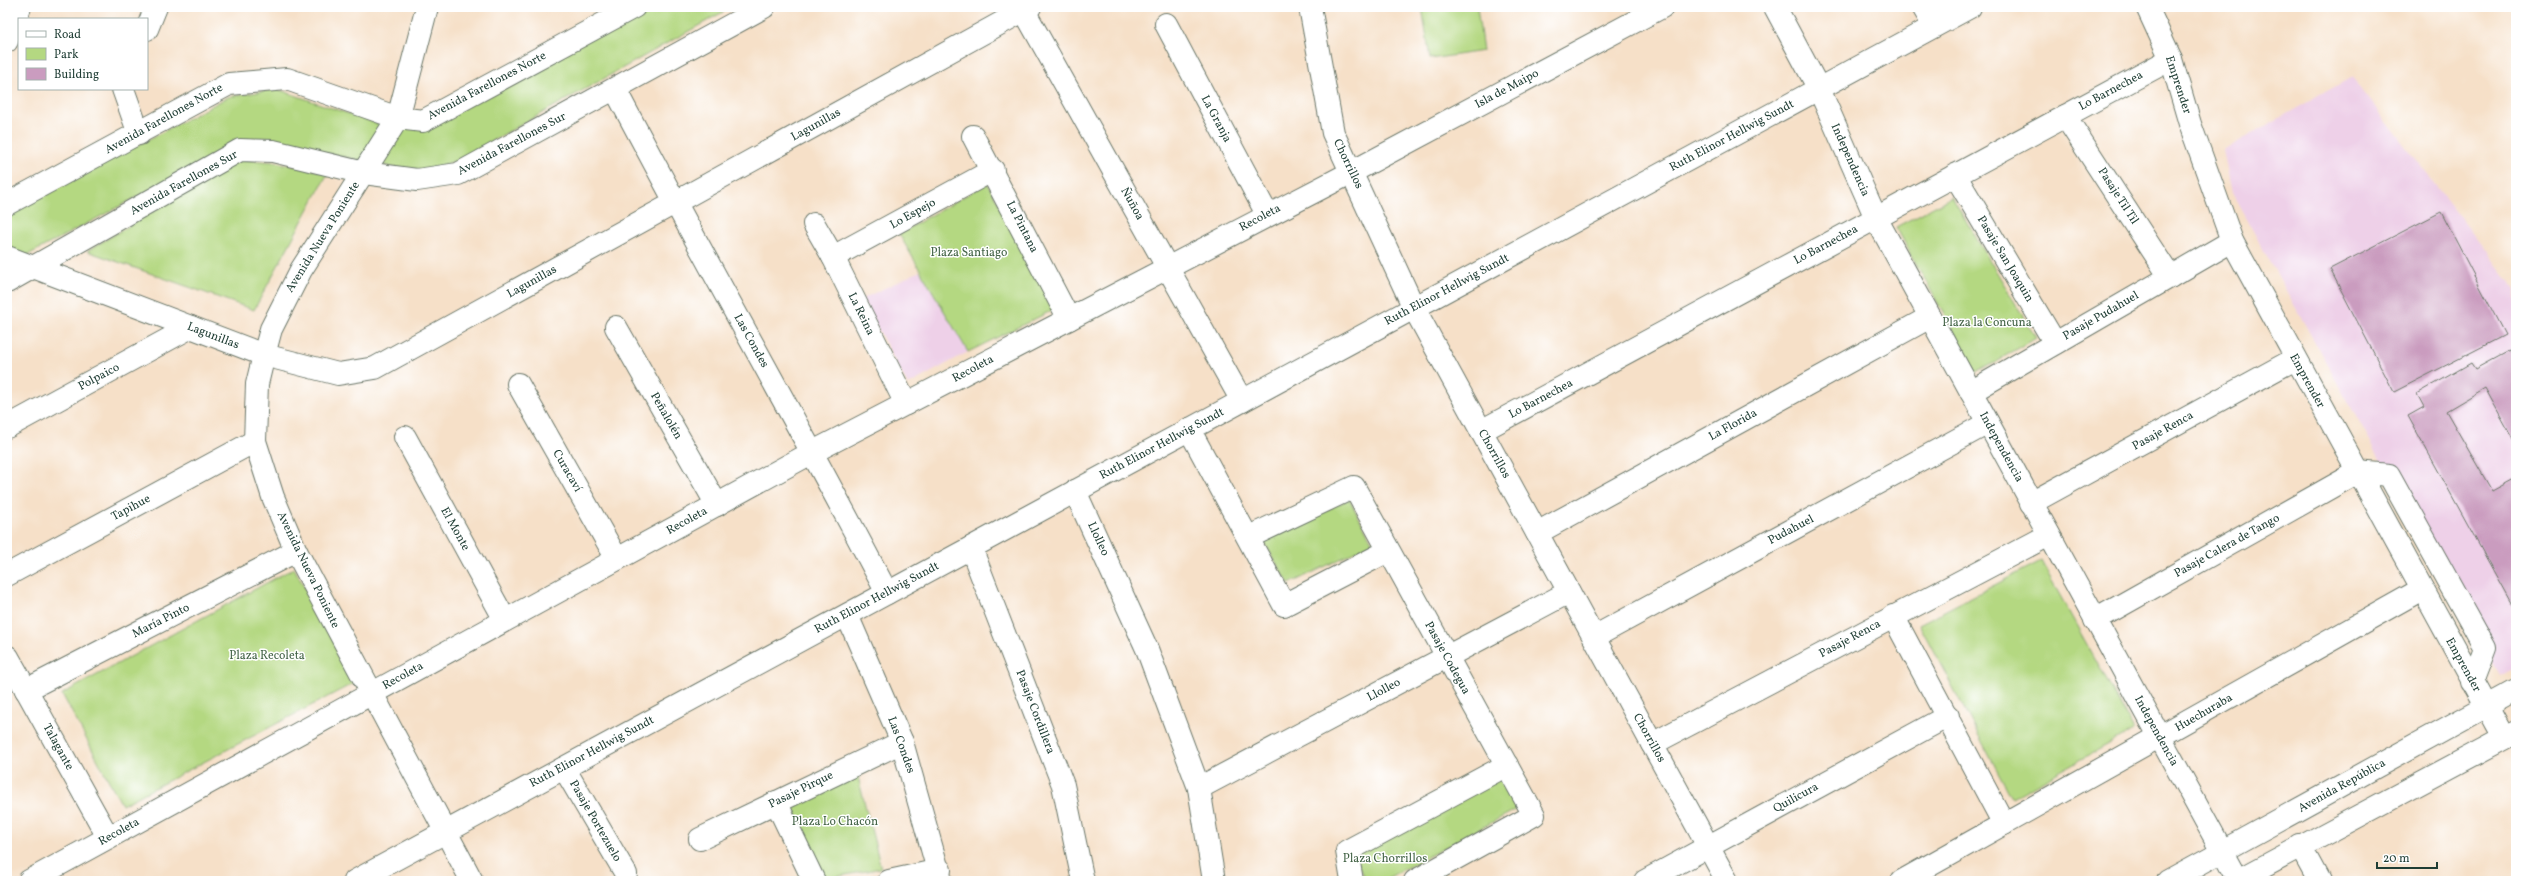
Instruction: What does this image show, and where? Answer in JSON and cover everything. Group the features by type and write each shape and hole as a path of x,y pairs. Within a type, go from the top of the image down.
{"street":[{"path":"7,41 20,7"},
{"path":"148,27 156,7"},
{"name":"Avenida Nueva Poniente","path":"427,7 398,118 289,290 271,329 257,384 255,441 269,485 296,551 472,881"},
{"name":"Avenida Farellones Norte","path":"7,204 229,84 287,79 398,118 423,121 634,7"},
{"name":"Avenida Farellones Sur","path":"7,282 240,150 273,151 364,173 417,180 458,174 764,7"},
{"name":"Chorrillos","path":"1310,7 1333,133 1414,308 1727,881"},
{"name":"Isla de Maipo","path":"1352,172 1662,7"},
{"name":"Independencia","path":"1775,7 1819,89 1876,218 2238,881"},
{"path":"1923,7 1934,26"},
{"name":"Ruth Elinor Hellwig Sundt","path":"355,881 1970,7"},
{"name":"Emprender","path":"2147,7 2171,59 2190,124 2232,241 2472,682 2486,706 2510,735"},
{"name":"Lagunillas","path":"7,257 264,355 338,374 376,368 675,204 1025,8"},
{"name":"Ñuñoa","path":"1025,8 1167,268 1242,401"},
{"name":"La Granja","path":"1166,24 1267,214"},
{"name":"Lo Barnechea","path":"1481,431 2171,59"},
{"name":"Las Condes","path":"615,89 675,204 813,452 887,593"},
{"path":"123,90 139,134"},
{"name":"Pasaje Til Til","path":"2066,116 2170,277"},
{"name":"La Pintana","path":"973,136 993,170 1069,319"},
{"name":"Lo Espejo","path":"833,257 993,170"},
{"name":"Recoleta","path":"28,881 813,452 1167,268 1267,214 1352,172"},
{"name":"Pasaje San Joaquin","path":"1955,175 2055,343"},
{"name":"La Reina","path":"814,224 833,257 906,404"},
{"name":"Pasaje Pudahuel","path":"1971,392 2232,241"},
{"name":"La Florida","path":"1537,533 1930,317"},
{"name":"Polpaico","path":"7,427 192,327"},
{"name":"Peñalolén","path":"616,327 717,505"},
{"name":"Pasaje Renca","path":"2031,503 2295,359"},
{"name":"Curacaví","path":"518,384 617,559"},
{"name":"Pudahuel","path":"1594,637 1988,423"},
{"path":"1189,430 1249,537 1284,605 1388,551"},
{"name":"El Monte","path":"405,437 505,620"},
{"name":"Tapihue","path":"7,574 255,441"},
{"path":"2358,472 2389,475 2485,648 2472,682"},
{"name":"Pasaje Calera de Tango","path":"2095,620 2358,472"},
{"name":"Pasaje Codegua","path":"1249,537 1354,487 1534,815 1415,881"},
{"name":"Llolleo","path":"1075,491 1147,649 1199,788 1214,881"},
{"name":"Pasaje Renca","path":"1652,744 2049,535"},
{"name":"Pasaje Cordillera","path":"971,548 1063,785 1083,881"},
{"name":"María Pinto","path":"26,690 296,551"},
{"name":"Huechuraba","path":"1902,881 2160,738 2422,589"},
{"name":"Llolleo","path":"1199,788 1569,592"},
{"name":"Las Condes","path":"847,614 902,742 941,875"},
{"path":"1893,616 1948,716 2004,824"},
{"name":"Talagante","path":"8,657 108,837"},
{"name":"Avenida República","path":"2168,881 2516,690"},
{"name":"Quilicura","path":"1645,881 1948,716"},
{"path":"2238,881 2300,846 2510,735"},
{"name":"Pasaje Pirque","path":"700,839 902,742"},
{"path":"1352,881 1347,851 1506,765"},
{"name":"Pasaje Portezuelo","path":"564,768 626,874"},
{"path":"776,802 814,881"},
{"path":"2300,846 2319,881"},
{"path":"889,881 941,875"}],"shaded area":[{"path":"2352,77 2516,290 2516,667 2500,676 2232,193 2223,150"},
{"path":"920,271 968,352 908,385 862,299"}],"green space":[{"path":"645,7 732,7 458,160 419,173 275,142 237,144 7,266 7,215 228,97 277,89 387,127"},
{"path":"1422,7 1477,7 1483,51 1430,59"},
{"path":"240,159 275,162 328,173 254,310 87,251"},
{"name":"Plaza Santiago","path":"987,183 1059,307 968,352 899,234"},
{"name":"Plaza la Concuna","path":"1952,197 2036,338 1976,373 1896,227"},
{"path":"1349,499 1373,543 1289,584 1263,541"},
{"path":"2041,561 2134,730 2012,798 1919,624"},
{"name":"Plaza Recoleta","path":"294,568 356,682 122,805 62,694"},
{"name":"Plaza Lo Chacón","path":"857,773 881,868 825,879 790,805"},
{"name":"Plaza Chorrillos","path":"1501,778 1519,808 1382,881 1365,881 1354,855"}],"building":[{"path":"2441,212 2505,335 2394,392 2330,269"},
{"path":"2510,350 2516,361 2516,444 2485,388 2446,411 2492,491 2516,478 2516,612 2408,416 2424,407 2417,394 2471,363 2475,369"}]}
